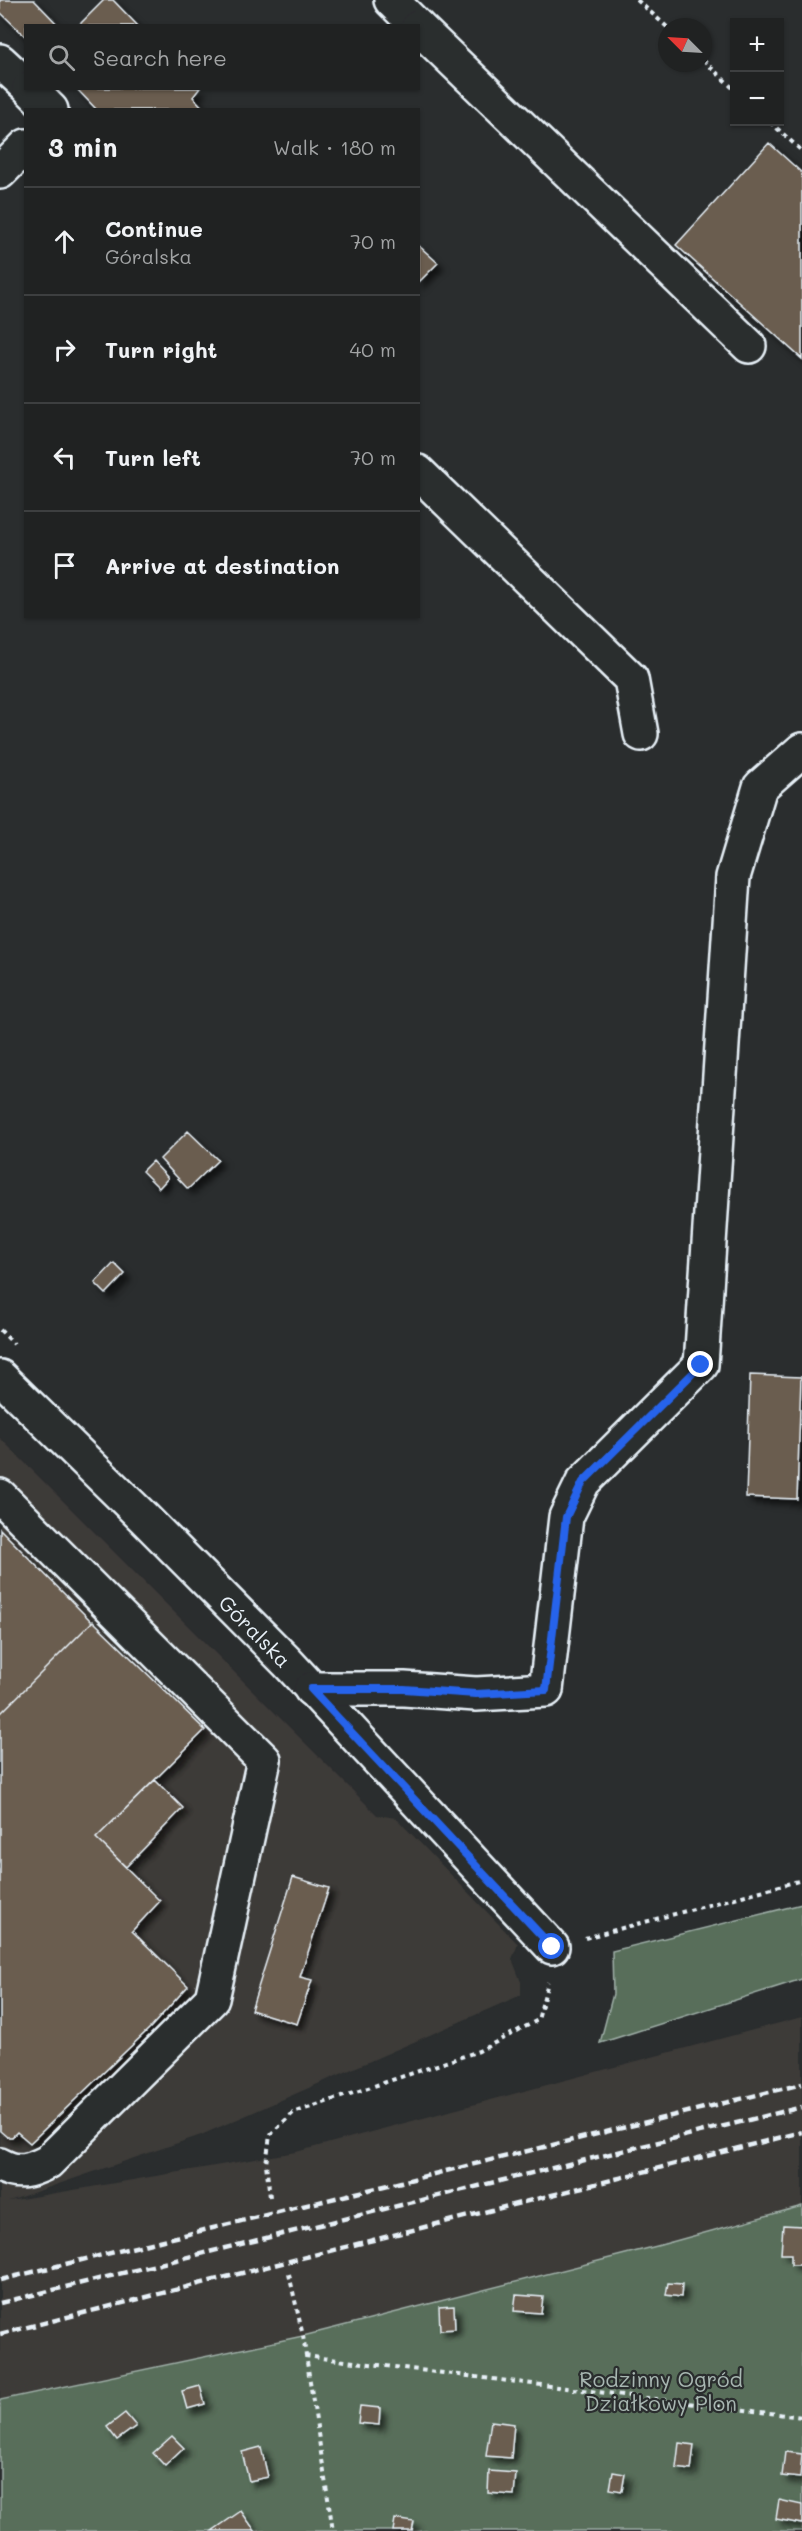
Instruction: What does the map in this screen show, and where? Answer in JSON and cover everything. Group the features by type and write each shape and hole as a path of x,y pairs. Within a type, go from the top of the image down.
{"street":[{"path":"391,0 416,24"},
{"path":"420,28 749,346"},
{"path":"0,61 24,83"},
{"path":"31,90 49,108"},
{"path":"0,172 24,148"},
{"path":"420,474 631,680 641,734"},
{"path":"311,1689 404,1689 476,1694 546,1690 566,1517 583,1482 701,1365 733,877 760,787 802,750"},
{"name":"Góralska","path":"0,1377 152,1526 311,1689 552,1947"},
{"path":"0,1496 264,1760 212,1999 48,2162 29,2172 12,2171 0,2165"}],"path":[{"path":"637,0 658,19"},
{"path":"712,68 730,84"},
{"path":"774,126 802,151"},
{"path":"270,2197 266,2164 270,2135 292,2113 479,2051 538,2020 549,1977 552,1947 802,1880"},
{"path":"290,2274 333,2531"},
{"path":"305,2356 802,2417"}],"shaded area":[{"path":"0,1438 377,1815 396,1818 518,1944 512,1959 521,1982 521,1995 201,2135 9,2201 296,2152 802,2017 802,2206 657,2246 303,2336 0,2400"}],"green space":[{"path":"802,1904 802,1979 600,2043 613,1994 612,1951"},
{"name":"Rodzinny Ogród Działkowy Plon","path":"802,2206 802,2531 0,2531 0,2400 303,2336 657,2246"}],"building":[{"path":"0,0 34,0 57,24 24,24 24,35 0,12"},
{"path":"104,0 113,0 136,24 80,24"},
{"path":"78,90 198,90 193,97 203,108 95,108"},
{"path":"769,143 802,173 802,359 676,245"},
{"path":"420,247 438,263 420,281"},
{"path":"188,1131 218,1160 188,1189 160,1159"},
{"path":"152,1161 168,1178 159,1188 142,1171"},
{"path":"114,1263 125,1274 106,1294 95,1283"},
{"path":"750,1375 801,1377 797,1499 746,1497"},
{"path":"0,1529 92,1622 0,1714"},
{"path":"93,1621 205,1730 96,1838 160,1901 132,1931 188,1986 150,2028 30,2143 17,2132 12,2137 7,2137 0,2131 0,1714"},
{"path":"155,1780 183,1808 126,1867 96,1838"},
{"path":"293,1877 329,1888 300,1977 312,1980 297,2024 251,2010"},
{"path":"783,2225 802,2226 802,2265 791,2265 791,2254 781,2254"},
{"path":"668,2283 682,2284 681,2297 666,2295"},
{"path":"516,2295 543,2297 541,2313 514,2311"},
{"path":"454,2306 455,2329 440,2330 439,2307"},
{"path":"200,2386 205,2404 187,2409 182,2391"},
{"path":"360,2406 380,2408 379,2425 358,2423"},
{"path":"125,2413 136,2426 117,2440 107,2427"},
{"path":"491,2421 514,2424 511,2458 486,2456"},
{"path":"172,2436 184,2448 165,2466 153,2453"},
{"path":"679,2443 694,2445 691,2470 676,2468"},
{"path":"261,2447 268,2477 249,2481 242,2452"},
{"path":"785,2452 802,2454 800,2478 782,2476"},
{"path":"489,2471 516,2473 514,2495 488,2493"},
{"path":"613,2472 625,2474 622,2491 610,2489"},
{"path":"779,2500 802,2505 802,2524 776,2519"},
{"path":"241,2511 255,2531 212,2531"},
{"path":"395,2519 414,2522 412,2531 393,2531"}],"railway":[{"path":"0,2280 802,2084"},
{"path":"0,2303 802,2107"},
{"path":"0,2334 802,2132"}],"route":[{"path":"552,1947 311,1689 404,1689 476,1694 546,1690 566,1517 583,1482 701,1365"}]}
